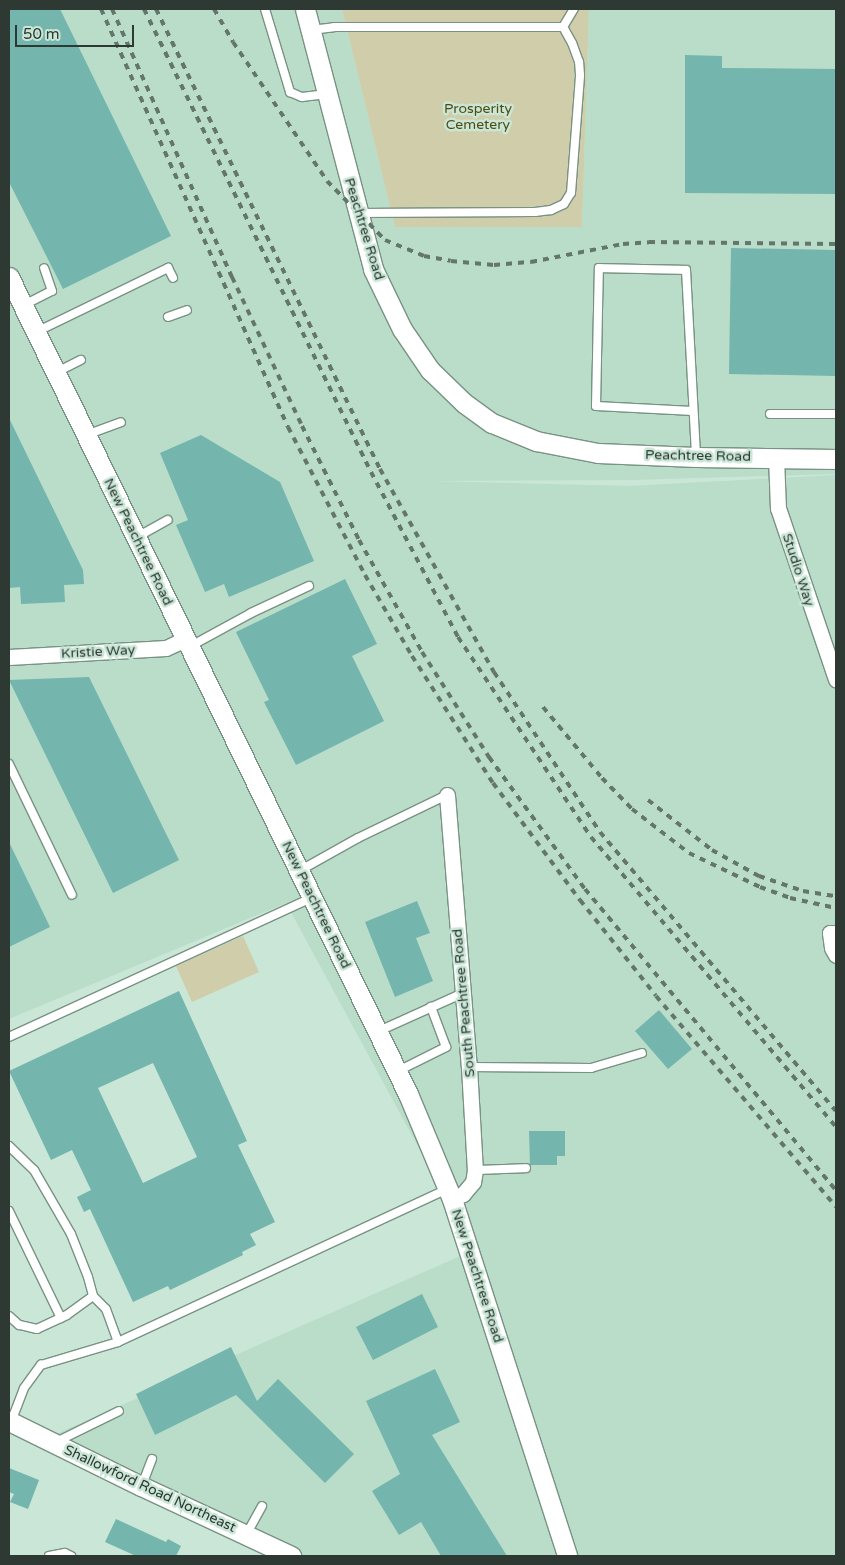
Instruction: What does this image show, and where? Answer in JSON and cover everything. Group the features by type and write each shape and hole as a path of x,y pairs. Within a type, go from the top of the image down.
{"street":[{"name":"Peachtree Road","path":"305,9 373,269 402,329 430,370 464,403 492,423 536,442 598,453 696,457 836,459"},
{"name":"New Peachtree Road","path":"9,277 398,1071 450,1194 568,1556"},
{"name":"Studio Way","path":"776,457 778,508 836,679"},
{"name":"Kristie Way","path":"9,657 166,648 187,643"},
{"name":"South Peachtree Road","path":"447,795 476,1170"},
{"path":"833,933 832,948 836,955"},
{"path":"450,1194 463,1194 473,1182 476,1170"},
{"name":"Shallowford Road Northeast","path":"10,1422 291,1556"}],"lane":[{"path":"265,9 290,92 302,97 328,94"},
{"path":"563,27 574,9"},
{"path":"311,30 334,27 563,27"},
{"path":"357,213 535,212 551,210 564,204 571,193 580,75 576,52 563,27"},
{"path":"22,306 52,291 44,268"},
{"path":"36,332 168,268 172,278"},
{"path":"693,411 596,406 599,268 686,270 696,457"},
{"path":"168,317 187,310"},
{"path":"55,372 81,360"},
{"path":"770,414 836,414"},
{"path":"86,435 121,422"},
{"path":"136,538 168,520"},
{"path":"187,643 309,586"},
{"path":"9,764 72,895"},
{"path":"299,871 358,838 447,795"},
{"path":"9,1037 312,898"},
{"path":"378,1032 463,993"},
{"path":"398,1071 446,1047 431,1007"},
{"path":"469,1067 591,1068 642,1053"},
{"path":"9,1146 34,1170 71,1234 88,1278 92,1296 106,1309 118,1342"},
{"path":"476,1170 526,1168"},
{"path":"10,1422 24,1388 41,1365 118,1342 450,1194"},
{"path":"9,1211 61,1318"},
{"path":"9,1316 19,1325 37,1329 61,1318 92,1296"},
{"path":"54,1443 120,1411"},
{"path":"141,1486 152,1459"},
{"path":"246,1535 262,1506"},
{"path":"49,1556 64,1553 71,1556"}],"shaded area":[{"path":"9,9 342,9 395,227 582,227 589,9 836,9 836,474 631,480 430,481 630,486 836,475 836,1556 276,1556 47,1438 474,1250 286,903 9,1019"}],"green space":[{"name":"Prosperity Cemetery","path":"342,9 589,9 582,227 395,227"},
{"path":"243,936 259,972 192,1002 176,966"}],"building":[{"path":"9,9 60,9 171,236 63,289 9,182"},
{"path":"685,55 722,56 722,68 836,69 836,194 685,193"},
{"path":"731,248 836,250 836,376 729,374"},
{"path":"9,418 83,570 84,584 64,585 65,602 21,604 20,587 9,588"},
{"path":"201,435 280,482 314,561 229,597 224,584 205,592 176,525 188,520 160,453"},
{"path":"345,579 377,644 352,656 384,721 296,765 264,702 269,700 236,632"},
{"path":"89,677 179,860 113,893 9,680"},
{"path":"9,842 50,927 9,947"},
{"path":"417,901 430,933 416,938 433,981 395,997 365,922"},
{"path":"179,991 247,1141 238,1145 275,1222 250,1234 256,1245 242,1252 243,1255 170,1290 168,1286 133,1302 90,1209 84,1212 77,1197 91,1190 72,1150 51,1160 9,1071","holes":["153,1063 197,1157 143,1183 98,1088"]},
{"path":"659,1010 692,1049 668,1069 635,1031"},
{"path":"529,1131 565,1131 565,1156 557,1156 557,1165 530,1165"},
{"path":"422,1294 438,1327 373,1360 356,1327"},
{"path":"231,1347 257,1401 278,1379 354,1454 325,1483 236,1395 155,1435 136,1394"},
{"path":"435,1369 460,1422 432,1435 507,1556 441,1556 421,1522 399,1535 372,1491 400,1474 366,1401"},
{"path":"9,1468 39,1480 28,1509 10,1502 14,1494 9,1492"},
{"path":"116,1519 166,1542 168,1539 181,1546 176,1556 136,1556 105,1542"}],"railway":[{"path":"101,9 288,427 365,575 412,656 493,783 580,900 656,996 836,1207"},
{"path":"112,9 232,277 302,426 359,540 422,652 489,757 585,889 836,1190"},
{"path":"144,9 371,472 458,637 591,837 836,1127"},
{"path":"156,9 380,469 494,672 600,832 836,1111"},
{"path":"214,9 233,42 327,181 385,240 424,256 451,261 494,265 531,262 623,244 649,242 836,244"},
{"path":"543,707 602,778 632,809 689,853 760,887 790,898 836,908"},
{"path":"648,800 712,850 759,876 803,891 836,896"}]}
